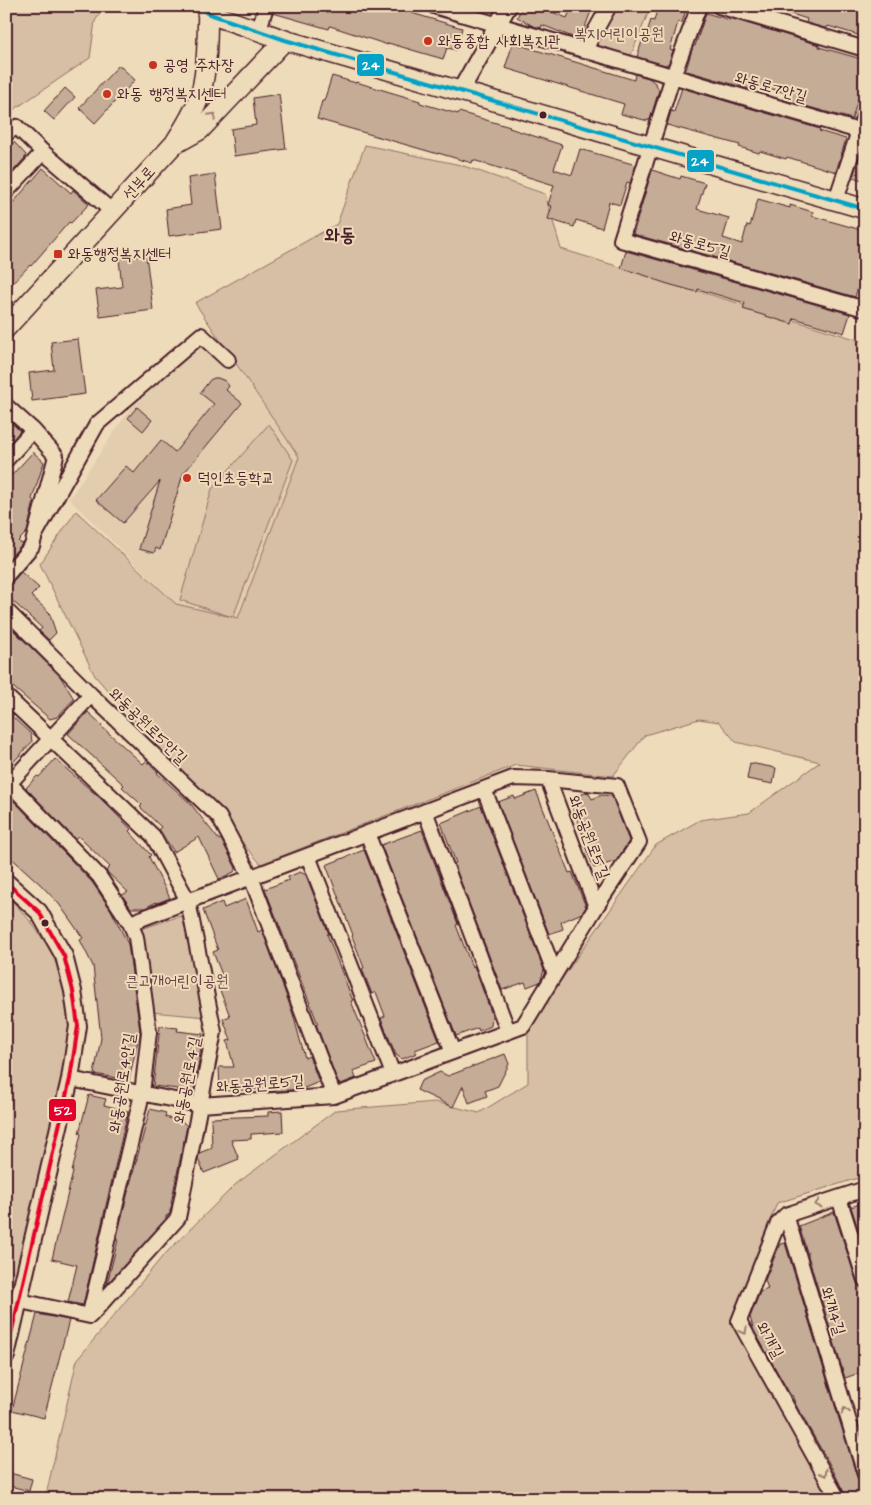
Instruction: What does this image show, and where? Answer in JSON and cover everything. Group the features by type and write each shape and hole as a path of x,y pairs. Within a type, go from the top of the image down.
{"main road":[{"path":"207,10 285,40 865,209"},
{"name":"선부로","path":"6,328 174,144 192,114 201,92 206,59 207,10"},
{"path":"174,144 200,130 285,40"}],"street":[{"path":"259,30 266,6"},
{"name":"와동로7안길","path":"434,6 859,131"},
{"path":"461,90 508,6"},
{"path":"584,51 609,6"},
{"path":"651,146 673,76 699,6"},
{"path":"720,6 865,50"},
{"path":"836,200 865,113"},
{"path":"6,133 17,127 113,212"},
{"name":"와동로5길","path":"651,146 621,240 865,309"},
{"path":"6,192 44,152"},
{"path":"36,533 97,424 201,335 228,360"},
{"path":"6,406 33,430 56,456 32,546 6,576"},
{"path":"6,460 33,430"},
{"name":"와동공원로5안길","path":"6,610 219,818 251,877"},
{"path":"7,783 91,695"},
{"name":"와동공원로4길","path":"6,696 153,836 188,901 214,1032 178,1218 90,1316"},
{"name":"와동공원로5길","path":"70,1079 200,1105 334,1096 523,1026 596,907 639,842 618,786 548,779 513,778 130,923"},
{"name":"와동공원로5길","path":"548,779 596,907"},
{"name":"와동공원로4안길","path":"7,783 99,876 130,923 136,937 150,1032 142,1094 90,1316"},
{"path":"484,789 555,974"},
{"path":"425,811 508,1031"},
{"path":"367,833 453,1052"},
{"path":"308,856 393,1074"},
{"name":"와동공원로5길","path":"251,877 334,1096"},
{"path":"6,882 39,912 64,956 73,991 78,1026 70,1079 12,1299 6,1356"},
{"path":"786,1215 865,1189"},
{"path":"839,1198 865,1280"},
{"name":"와개4길","path":"786,1215 865,1474"},
{"name":"와개길","path":"786,1215 778,1223 739,1321 838,1499"},
{"path":"12,1299 90,1316"}],"shaded area":[{"name":"덕인초등학교","path":"213,333 299,457 237,619 176,604 69,499 130,409"}],"green space":[{"path":"6,6 105,6 95,21 90,58 6,115"},
{"name":"복지어린이공원","path":"612,6 651,6 629,60 589,50"},
{"path":"365,145 461,165 545,194 561,249 865,342 865,1176 777,1203 731,1320 830,1499 45,1499 77,1360 162,1257 236,1184 336,1110 435,1102 479,1113 528,1083 528,1027 656,845 700,820 749,813 820,762 736,742 719,722 699,719 645,735 613,776 516,765 261,864 95,676 40,564 76,511 176,604 232,617 180,600 212,489 269,424 293,460 233,617 238,618 299,457 195,303 337,224"},
{"path":"6,894 31,922 52,952 71,1007 67,1056 19,1290 6,1288"},
{"name":"큰고개어린이공원","path":"180,916 184,918 205,975 207,1017 151,1012 138,933 141,929"}],"building":[{"path":"275,6 388,6 462,28 456,50 447,48 443,59 388,43 388,45 330,26 329,29 273,13"},
{"path":"523,6 548,6 547,10 567,18 572,6 593,6 580,40 542,25 541,28 533,26 517,17"},
{"path":"658,6 687,6 682,23 678,22 670,50 673,51 669,63 665,65 637,57 651,20 654,21"},
{"path":"751,6 836,6 848,10 849,6 865,6 865,37 828,26 825,28 806,23 807,19 778,10 777,14"},
{"path":"706,13 730,20 730,18 865,60 865,82 852,119 783,100 786,93 755,84 753,90 687,71 693,46 695,46"},
{"path":"513,43 634,80 635,74 649,78 656,84 659,90 650,120 621,114 624,104 505,68"},
{"name":"와동 행정복지센터","path":"119,65 135,80 95,123 79,108"},
{"path":"332,76 458,114 459,112 510,127 562,145 554,169 572,175 580,149 636,165 630,183 627,182 620,205 609,202 602,228 576,220 574,227 548,219 552,206 548,205 554,185 473,160 472,163 317,119"},
{"path":"65,88 75,97 54,120 44,111"},
{"path":"682,88 820,129 819,131 846,139 836,172 787,157 786,159 760,151 759,153 739,147 740,145 667,125 671,111 674,112"},
{"path":"279,94 286,149 234,156 231,129 256,125 253,98"},
{"path":"14,142 26,155 6,179 6,151"},
{"path":"860,154 865,156 865,181 853,177"},
{"path":"43,168 71,193 73,190 89,204 71,223 69,222 31,266 6,290 6,253 11,247 6,242 6,211"},
{"path":"652,170 680,179 681,176 705,183 697,209 729,218 723,238 742,244 747,225 750,226 758,199 790,208 790,205 813,212 812,216 865,231 865,278 861,277 855,297 633,234"},
{"path":"215,174 222,229 169,236 166,209 191,205 188,178"},
{"path":"626,251 850,314 844,333 794,318 792,324 743,309 745,303 698,289 697,292 668,284 621,268"},
{"path":"146,255 153,310 100,317 96,290 122,287 119,259"},
{"path":"78,339 85,394 32,401 29,373 54,370 51,342"},
{"path":"214,378 225,381 229,386 226,390 242,403 183,474 160,550 156,548 154,553 139,549 160,481 123,523 96,500 126,466 134,473 161,440 175,452 214,404 200,393 210,380"},
{"path":"137,407 152,420 143,431 128,418"},
{"path":"6,418 20,431 6,447"},
{"path":"33,452 44,462 32,499 34,501 27,532 18,541 22,544 6,562 6,470 12,475"},
{"path":"21,572 39,588 31,596 49,612 56,633 49,640 39,631 42,628 6,595 6,585 12,582"},
{"path":"6,623 60,676 74,699 57,717 50,719 6,681"},
{"path":"6,711 31,734 32,742 6,770"},
{"path":"88,712 143,764 146,761 190,803 219,840 221,839 236,868 234,872 219,879 199,837 174,852 159,829 161,827 140,807 142,805 122,787 124,785 68,734"},
{"path":"55,759 100,798 131,829 129,831 151,855 149,857 170,898 145,908 131,908 122,895 128,892 106,871 110,867 78,836 75,839 26,788"},
{"path":"750,763 776,768 773,784 747,779"},
{"path":"536,791 569,873 572,872 586,907 582,913 561,922 563,929 549,934 498,802 514,796 515,799"},
{"path":"588,792 592,799 602,795 612,796 629,841 616,861 594,868 569,799"},
{"path":"11,801 13,803 14,801 92,882 111,910 128,944 140,1031 129,1080 94,1074 101,1038 93,966 80,940 83,938 59,904 6,853 6,807"},
{"path":"481,806 544,970 540,982 527,987 525,982 502,990 454,864 456,863 441,823"},
{"path":"422,830 458,924 456,925 492,1015 491,1026 479,1031 478,1028 456,1036 381,845"},
{"path":"364,850 439,1041 415,1050 417,1053 402,1059 396,1055 386,1031 381,1018 385,1016 376,992 372,994 362,969 364,968 353,935 326,865"},
{"path":"300,872 306,875 353,1001 351,1001 376,1063 353,1071 356,1078 341,1084 338,1083 316,1024 318,1024 265,889 289,880 288,877"},
{"path":"246,899 258,932 262,930 284,989 305,1058 309,1056 319,1082 302,1089 266,1092 265,1089 220,1091 219,1067 234,1067 227,1041 231,1040 223,1019 230,1016 219,988 226,985 213,952 218,950 203,910 222,902 224,908"},
{"path":"160,1026 178,1028 177,1031 203,1034 194,1092 191,1094 178,1092 178,1089 153,1086"},
{"path":"505,1054 509,1064 498,1086 485,1091 487,1096 469,1103 463,1086 453,1107 417,1090 421,1081 440,1072 448,1076"},
{"path":"89,1095 106,1099 104,1105 128,1111 83,1305 68,1302 77,1265 52,1259"},
{"path":"150,1109 166,1113 165,1117 183,1122 187,1126 170,1214 166,1216 166,1219 107,1284 118,1240 116,1240"},
{"path":"282,1111 283,1132 251,1134 251,1139 231,1140 239,1159 204,1173 198,1159 199,1153 212,1148 211,1118 268,1116 268,1112"},
{"path":"865,1202 865,1250 851,1207"},
{"path":"834,1212 857,1283 865,1289 865,1371 845,1378 799,1226"},
{"path":"785,1243 857,1477 859,1481 865,1483 865,1490 861,1491 864,1499 847,1499 792,1395 754,1331 750,1317 760,1292 768,1289 765,1280 780,1244"},
{"path":"37,1314 69,1320 44,1418 12,1410"},
{"path":"6,1472 32,1479 29,1491 6,1485"}],"transit line":[{"name":"24","path":"207,13 285,40 865,209"},
{"name":"52","path":"6,882 39,912 64,956 73,991 78,1026 70,1079 6,1356"}],"place":[{"name":"와동종합 사회복지관","path":"428,41"},
{"name":"공영 주차장","path":"153,65"},
{"name":"와동 행정복지센터","path":"107,94"},
{"name":"와동행정복지센터","path":"58,254"},
{"name":"덕인초등학교","path":"187,478"}],"district":[{"name":"와동","path":"340,235"}]}
